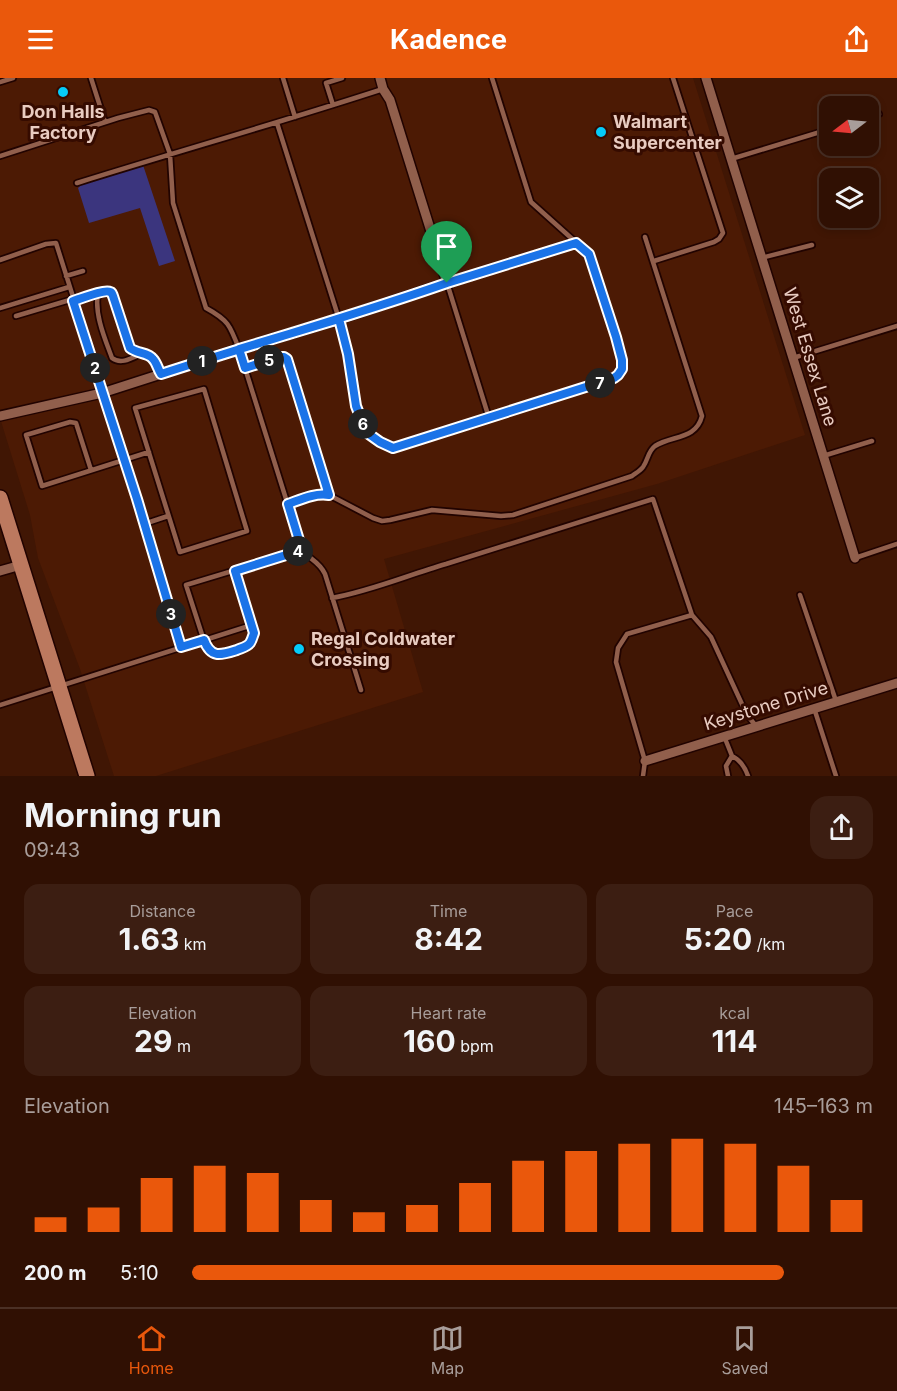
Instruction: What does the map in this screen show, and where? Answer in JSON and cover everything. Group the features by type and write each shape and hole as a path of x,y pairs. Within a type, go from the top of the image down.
{"main road":[{"path":"0,498 87,776"}],"street":[{"path":"0,416 102,393 447,283 390,100 383,89 380,78"},
{"name":"West Essex Lane","path":"706,78 855,558"},
{"path":"0,572 21,565"},
{"name":"Keystone Drive","path":"645,761 897,682"}],"lane":[{"path":"0,82 13,78"},
{"path":"91,78 105,122"},
{"path":"283,78 295,117"},
{"path":"333,105 325,81 342,78"},
{"path":"277,123 339,319 348,354 356,406 366,432 393,448 614,378 622,369 616,337 589,254 531,202 492,78"},
{"path":"654,261 714,242 723,233 674,78"},
{"path":"77,183 383,89"},
{"path":"0,156 105,122 148,110 155,112 170,154 172,203 206,308 218,314 230,326 302,550 321,567 361,690"},
{"path":"732,163 819,133"},
{"path":"288,504 312,495 329,495 382,521 432,510 513,515 632,476 642,470 651,450 656,445 688,434 700,424 702,416 645,237"},
{"path":"0,260 46,244 56,243 181,647"},
{"path":"489,418 447,283 576,243"},
{"path":"761,258 812,245"},
{"path":"66,276 83,271"},
{"path":"3,307 69,287"},
{"path":"16,316 98,293 111,292 130,348 154,360 161,374"},
{"path":"98,293 96,302 98,314 112,358 117,362 122,362 142,354"},
{"path":"793,358 897,326"},
{"path":"245,368 280,357 287,359 329,495"},
{"path":"204,388 247,531 180,552 168,516 135,408 204,388"},
{"path":"91,470 76,423 70,422 26,435 42,486 149,452"},
{"path":"823,456 872,441"},
{"path":"332,597 375,587 653,499 692,615 711,636 747,715 756,726"},
{"path":"144,524 168,516"},
{"path":"855,558 897,544"},
{"path":"235,571 254,633 252,642 245,647 221,655 213,653 206,647 186,585 302,550"},
{"path":"800,595 837,701"},
{"path":"643,776 645,761 616,662 618,648 627,634 692,615"},
{"path":"0,705 252,625"},
{"path":"814,708 836,776"},
{"path":"724,736 732,756 745,768 748,776"},
{"path":"728,776 726,766 732,756"}],"shaded area":[{"path":"0,78 693,78 805,435 657,484 384,559 423,692 156,776 114,776 80,669 38,558 30,515 0,418"},
{"path":"143,165 175,261 159,266 140,208 89,223 78,188 83,183"}],"place":[{"name":"Don Halls Factory","path":"63,92"},
{"name":"Walmart Supercenter","path":"601,132"},
{"name":"Regal Coldwater Crossing","path":"299,649"}],"route":[{"path":"447,283 339,319 239,349 161,374 154,360 130,348 111,292 102,292 73,301 137,499 181,647 204,640 206,647 213,653 221,655 245,647 252,642 254,633 235,571 302,550 288,504 312,495 329,495 287,359 280,357 245,368 239,349 289,334 339,319 348,354 356,406 366,432 393,448 614,378 622,369 616,337 589,254 576,243 447,283"}]}
